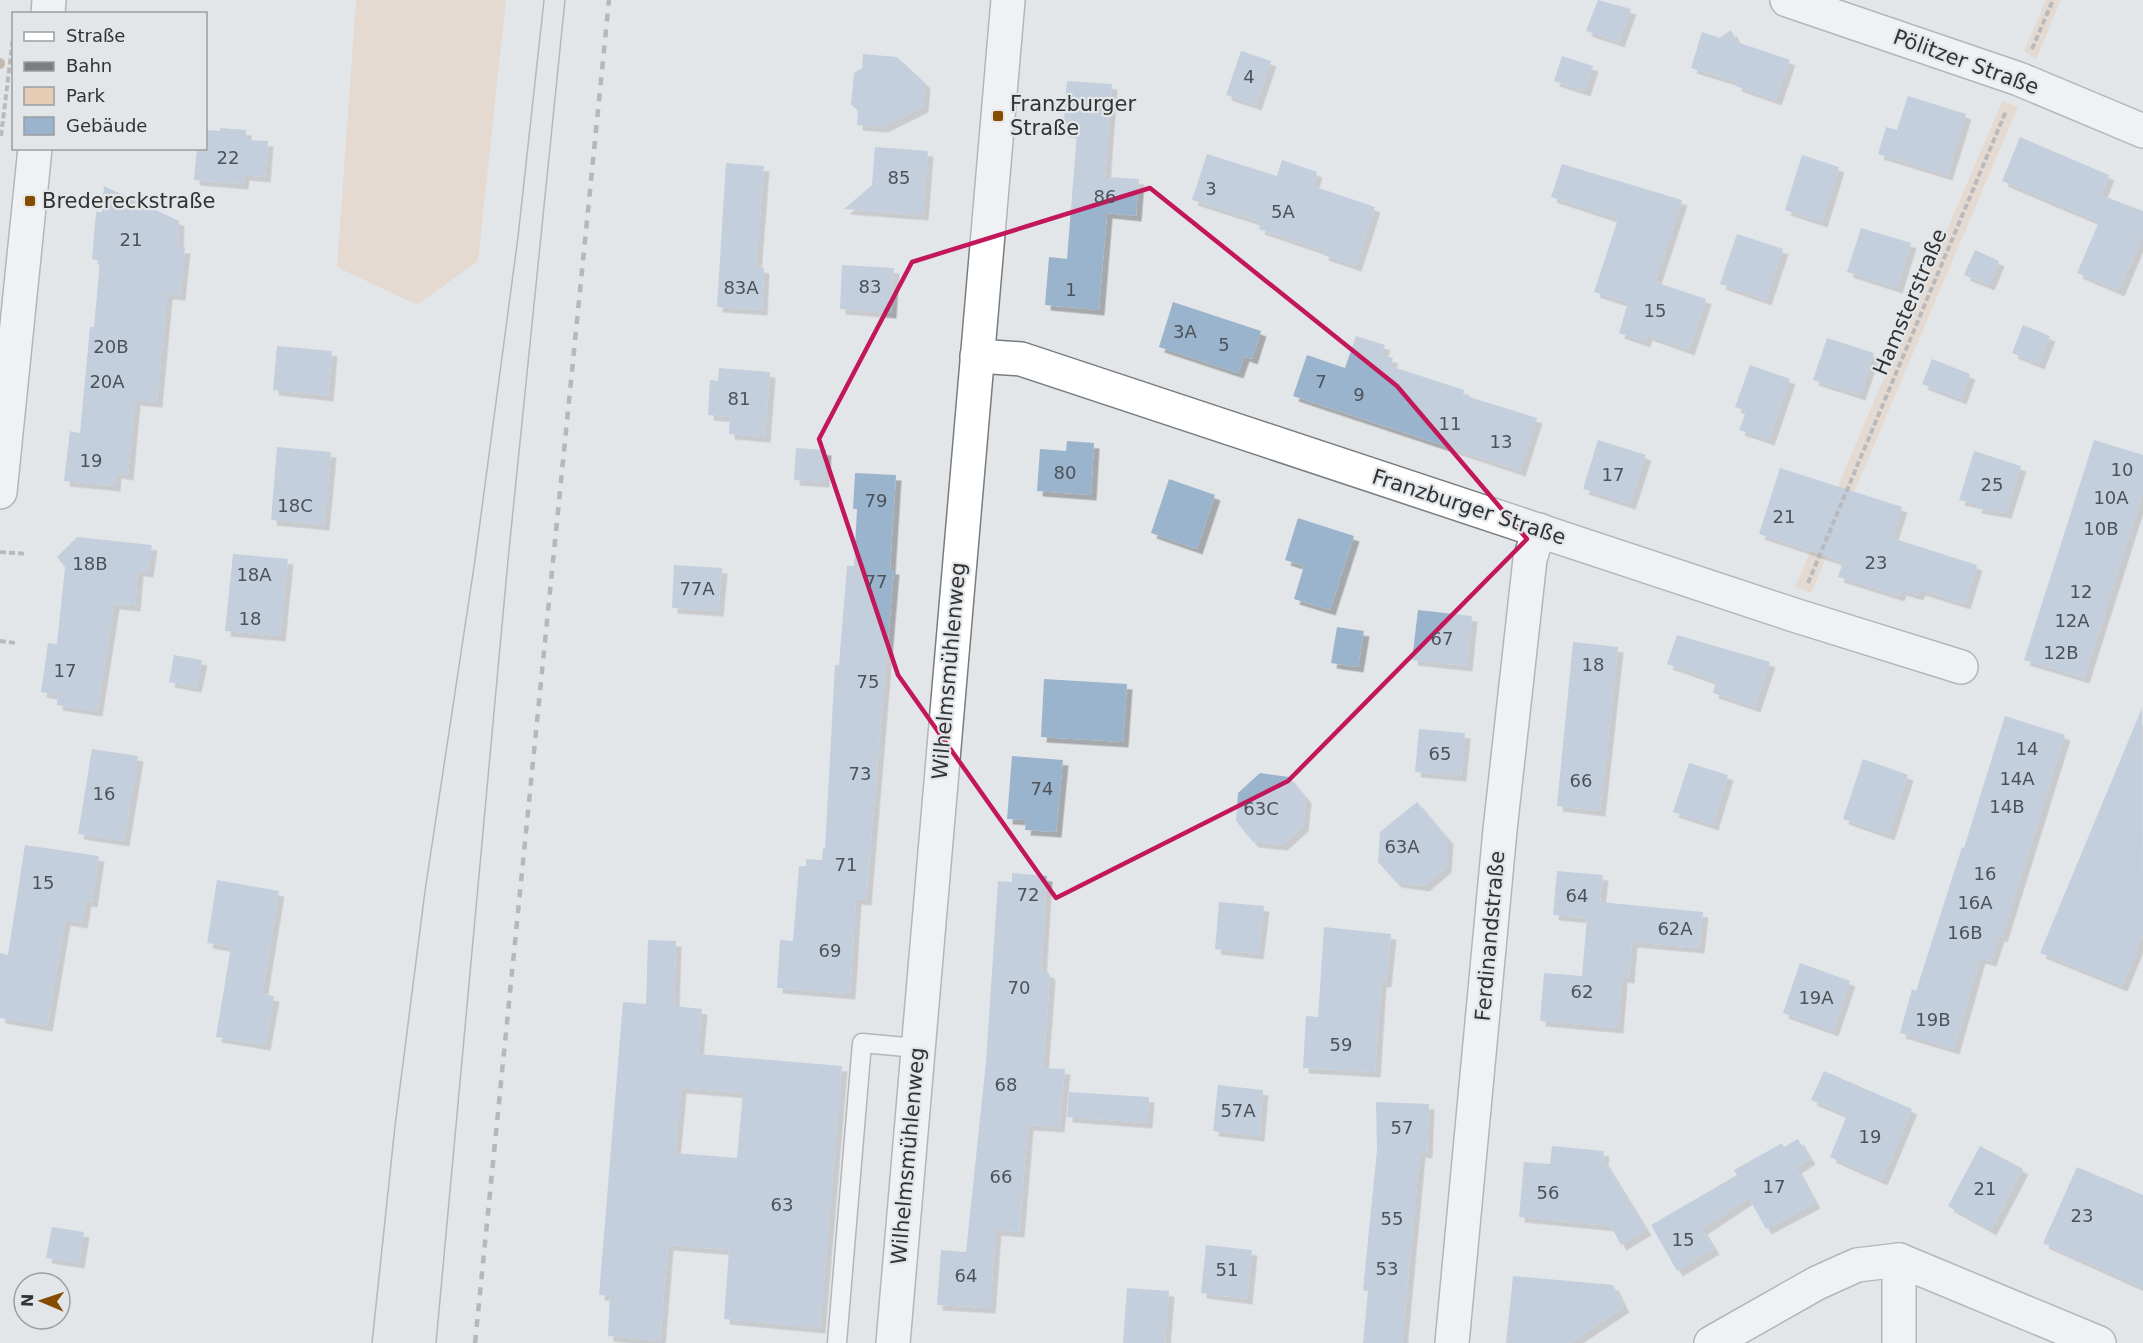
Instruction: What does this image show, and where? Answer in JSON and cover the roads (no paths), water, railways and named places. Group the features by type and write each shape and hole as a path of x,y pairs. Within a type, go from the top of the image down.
{"street":[{"name":"Wilhelmsmühlenweg","path":"893,1343 1008,0"},
{"name":"Pölitzer Straße","path":"1787,0 2019,79 2143,131"},
{"path":"0,492 35,150"},
{"name":"Franzburger Straße","path":"977,356 1021,359 1794,615 1960,667"},
{"name":"Ferdinandstraße","path":"1452,1343 1500,830 1530,559 1539,530"},
{"path":"1711,1343 1817,1282 1857,1265 1899,1260 2099,1343"},
{"path":"1899,1260 1899,1343"}],"lane":[{"path":"837,1343 862,1043 917,1047"}],"tram line":[{"path":"372,1343 395,1126 425,891 475,560 518,237 544,0"},
{"path":"436,1343 508,560 565,0"}],"railway":[{"path":"475,1343 609,0"}],"place":[{"name":"Franzburger Straße","path":"998,116"},
{"name":"Bredereckstraße","path":"30,201"}]}
